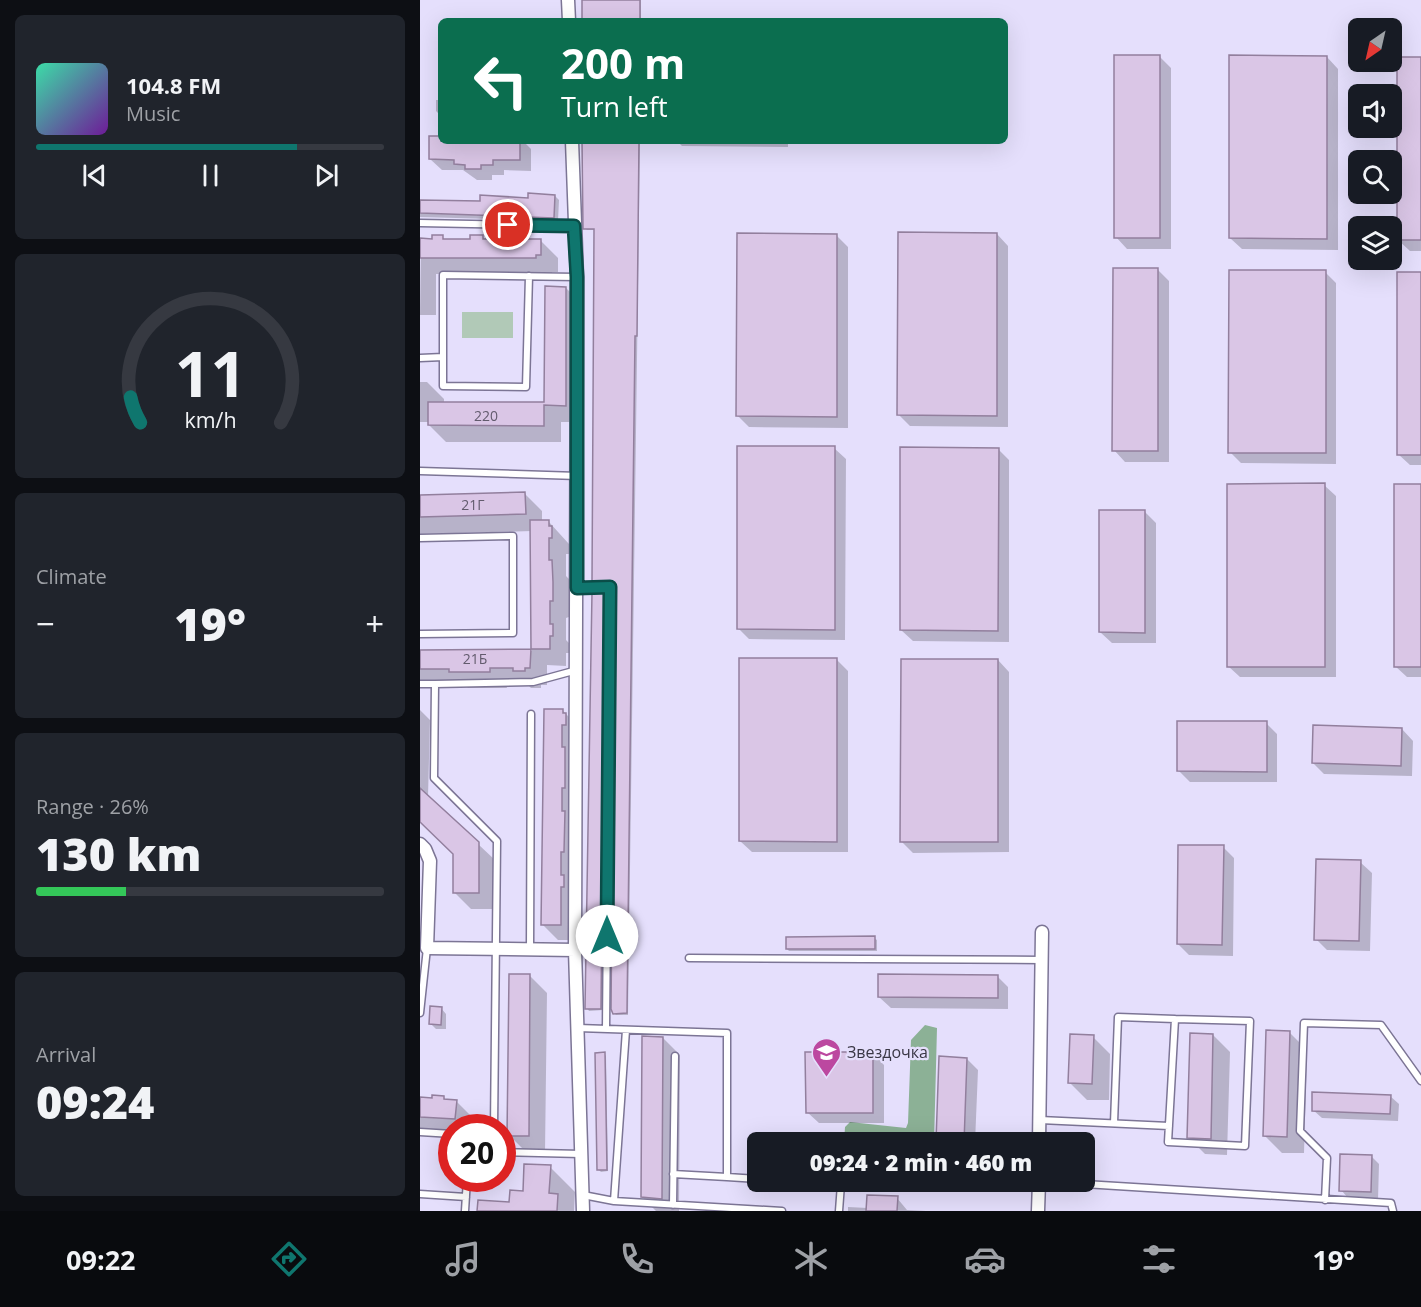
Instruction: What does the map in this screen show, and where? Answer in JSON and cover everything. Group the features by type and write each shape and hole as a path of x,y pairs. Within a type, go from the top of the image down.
{"street":[{"path":"568,0 569,18"},
{"path":"572,144 577,277 578,476 575,950 583,1211"},
{"path":"420,844 430,861 427,948 575,950"},
{"path":"1039,1132 1042,932"},
{"path":"1038,1211 1039,1192"}],"lane":[{"path":"420,223 574,226"},
{"path":"529,276 526,387 443,387 443,275 529,276 577,277"},
{"path":"420,358 443,357"},
{"path":"420,471 578,476"},
{"path":"420,538 513,536 513,633 420,634"},
{"path":"577,588 610,587 606,1029"},
{"path":"420,684 532,682 578,670"},
{"path":"435,684 434,778 497,841 494,1114"},
{"path":"530,949 531,714"},
{"path":"420,1013 427,948"},
{"path":"688,958 1042,960"},
{"path":"1114,1123 1118,1017 1250,1021 1245,1146 1168,1142 1175,1019"},
{"path":"1325,1200 1327,1158 1300,1131 1304,1023 1381,1025 1421,1081"},
{"path":"578,1028 727,1033 727,1177"},
{"path":"614,1201 626,1030"},
{"path":"673,1205 675,1056"},
{"path":"1039,1119 1169,1126"},
{"path":"420,1132 438,1133"},
{"path":"516,1152 582,1154"},
{"path":"673,1174 747,1178"},
{"path":"1095,1185 1391,1203 1393,1211"},
{"path":"465,1211 466,1192"},
{"path":"839,1211 841,1192"},
{"path":"420,1194 466,1197"},
{"path":"583,1195 614,1201 782,1211"}],"green space":[{"path":"462,312 513,312 513,338 462,338"},
{"path":"925,1025 937,1028 934,1132 845,1132 845,1127 850,1122 906,1128 911,1040"}],"building":[{"path":"582,0 640,0 640,18 582,18"},
{"path":"1114,55 1160,55 1160,238 1114,238"},
{"path":"1229,55 1327,56 1327,239 1229,238"},
{"path":"1402,57 1421,57 1421,240 1402,240 1402,216 1397,216 1397,204 1402,204 1402,150 1397,150 1397,138 1402,138 1402,84 1397,84 1397,72 1402,72"},
{"path":"429,136 438,136 438,144 520,144 520,160 493,160 493,165 481,165 481,169 465,169 465,165 454,164 454,160 429,159"},
{"path":"582,144 639,144 627,1013 613,1014 611,1009 615,587 611,582 592,582 594,229 583,229"},
{"path":"528,193 555,195 554,218 420,213 420,200 480,201 480,195 528,198"},
{"path":"898,232 997,233 997,416 897,415"},
{"path":"737,233 837,234 837,417 736,416"},
{"path":"432,235 443,235 443,239 470,239 470,235 483,235 483,239 511,239 511,236 522,236 522,239 541,239 541,255 536,255 536,258 420,258 420,238 432,239"},
{"path":"1113,268 1158,268 1158,451 1112,451"},
{"path":"1229,270 1326,270 1326,453 1228,453"},
{"path":"1397,272 1421,272 1421,455 1397,455"},
{"path":"545,286 566,287 566,406 544,405 544,426 428,425 428,402 544,402"},
{"path":"737,446 835,446 835,630 737,629"},
{"path":"900,447 999,448 998,631 900,630"},
{"path":"1325,483 1325,667 1227,667 1227,484"},
{"path":"1394,484 1421,484 1421,667 1394,667"},
{"path":"525,492 526,514 420,517 420,495"},
{"path":"1099,510 1145,510 1145,633 1099,632"},
{"path":"530,520 549,520 549,526 552,526 552,538 549,538 549,560 552,560 553,582 550,624 553,624 553,636 550,636 550,649 531,649"},
{"path":"592,592 605,592 601,1009 585,1009"},
{"path":"531,649 530,668 525,668 525,671 513,671 513,668 490,668 490,672 420,669 420,650"},
{"path":"739,658 837,658 837,842 739,841"},
{"path":"901,659 998,659 998,842 900,842"},
{"path":"544,709 563,709 563,713 566,713 566,725 562,725 562,747 565,747 565,788 562,788 562,811 565,811 564,852 561,852 561,875 564,875 564,887 561,887 561,925 541,925"},
{"path":"1177,721 1267,721 1267,772 1177,771"},
{"path":"1313,725 1402,728 1401,766 1312,763"},
{"path":"420,788 479,842 479,893 453,893 453,854 420,822"},
{"path":"1178,845 1224,845 1222,945 1177,944"},
{"path":"1316,859 1361,860 1359,941 1314,940"},
{"path":"875,936 875,949 786,949 786,937"},
{"path":"509,974 530,974 529,1136 516,1136 516,1114 507,1114"},
{"path":"878,974 998,975 998,998 878,997"},
{"path":"430,1006 442,1007 441,1025 429,1024"},
{"path":"1266,1030 1290,1031 1287,1137 1263,1136"},
{"path":"1190,1033 1213,1034 1211,1139 1187,1138"},
{"path":"1070,1034 1094,1035 1092,1084 1068,1083"},
{"path":"642,1036 663,1037 662,1199 641,1197"},
{"path":"605,1052 607,1170 597,1170 595,1053"},
{"path":"805,1052 873,1052 873,1113 806,1113"},
{"path":"939,1056 967,1058 964,1132 936,1132"},
{"path":"1312,1092 1391,1095 1390,1114 1312,1111"},
{"path":"432,1095 457,1100 456,1114 438,1114 438,1118 420,1117 420,1097 432,1098"},
{"path":"1340,1154 1372,1155 1371,1192 1339,1191"},
{"path":"524,1164 551,1165 549,1193 558,1194 557,1211 477,1211 478,1200 509,1202 510,1192 523,1191"},
{"path":"867,1195 898,1196 897,1211 866,1211"}],"place":[{"name":"Звездочка","path":"826,1078"}],"route":[{"path":"508,225 574,226 577,277 577,588 610,587 607,936"}]}
